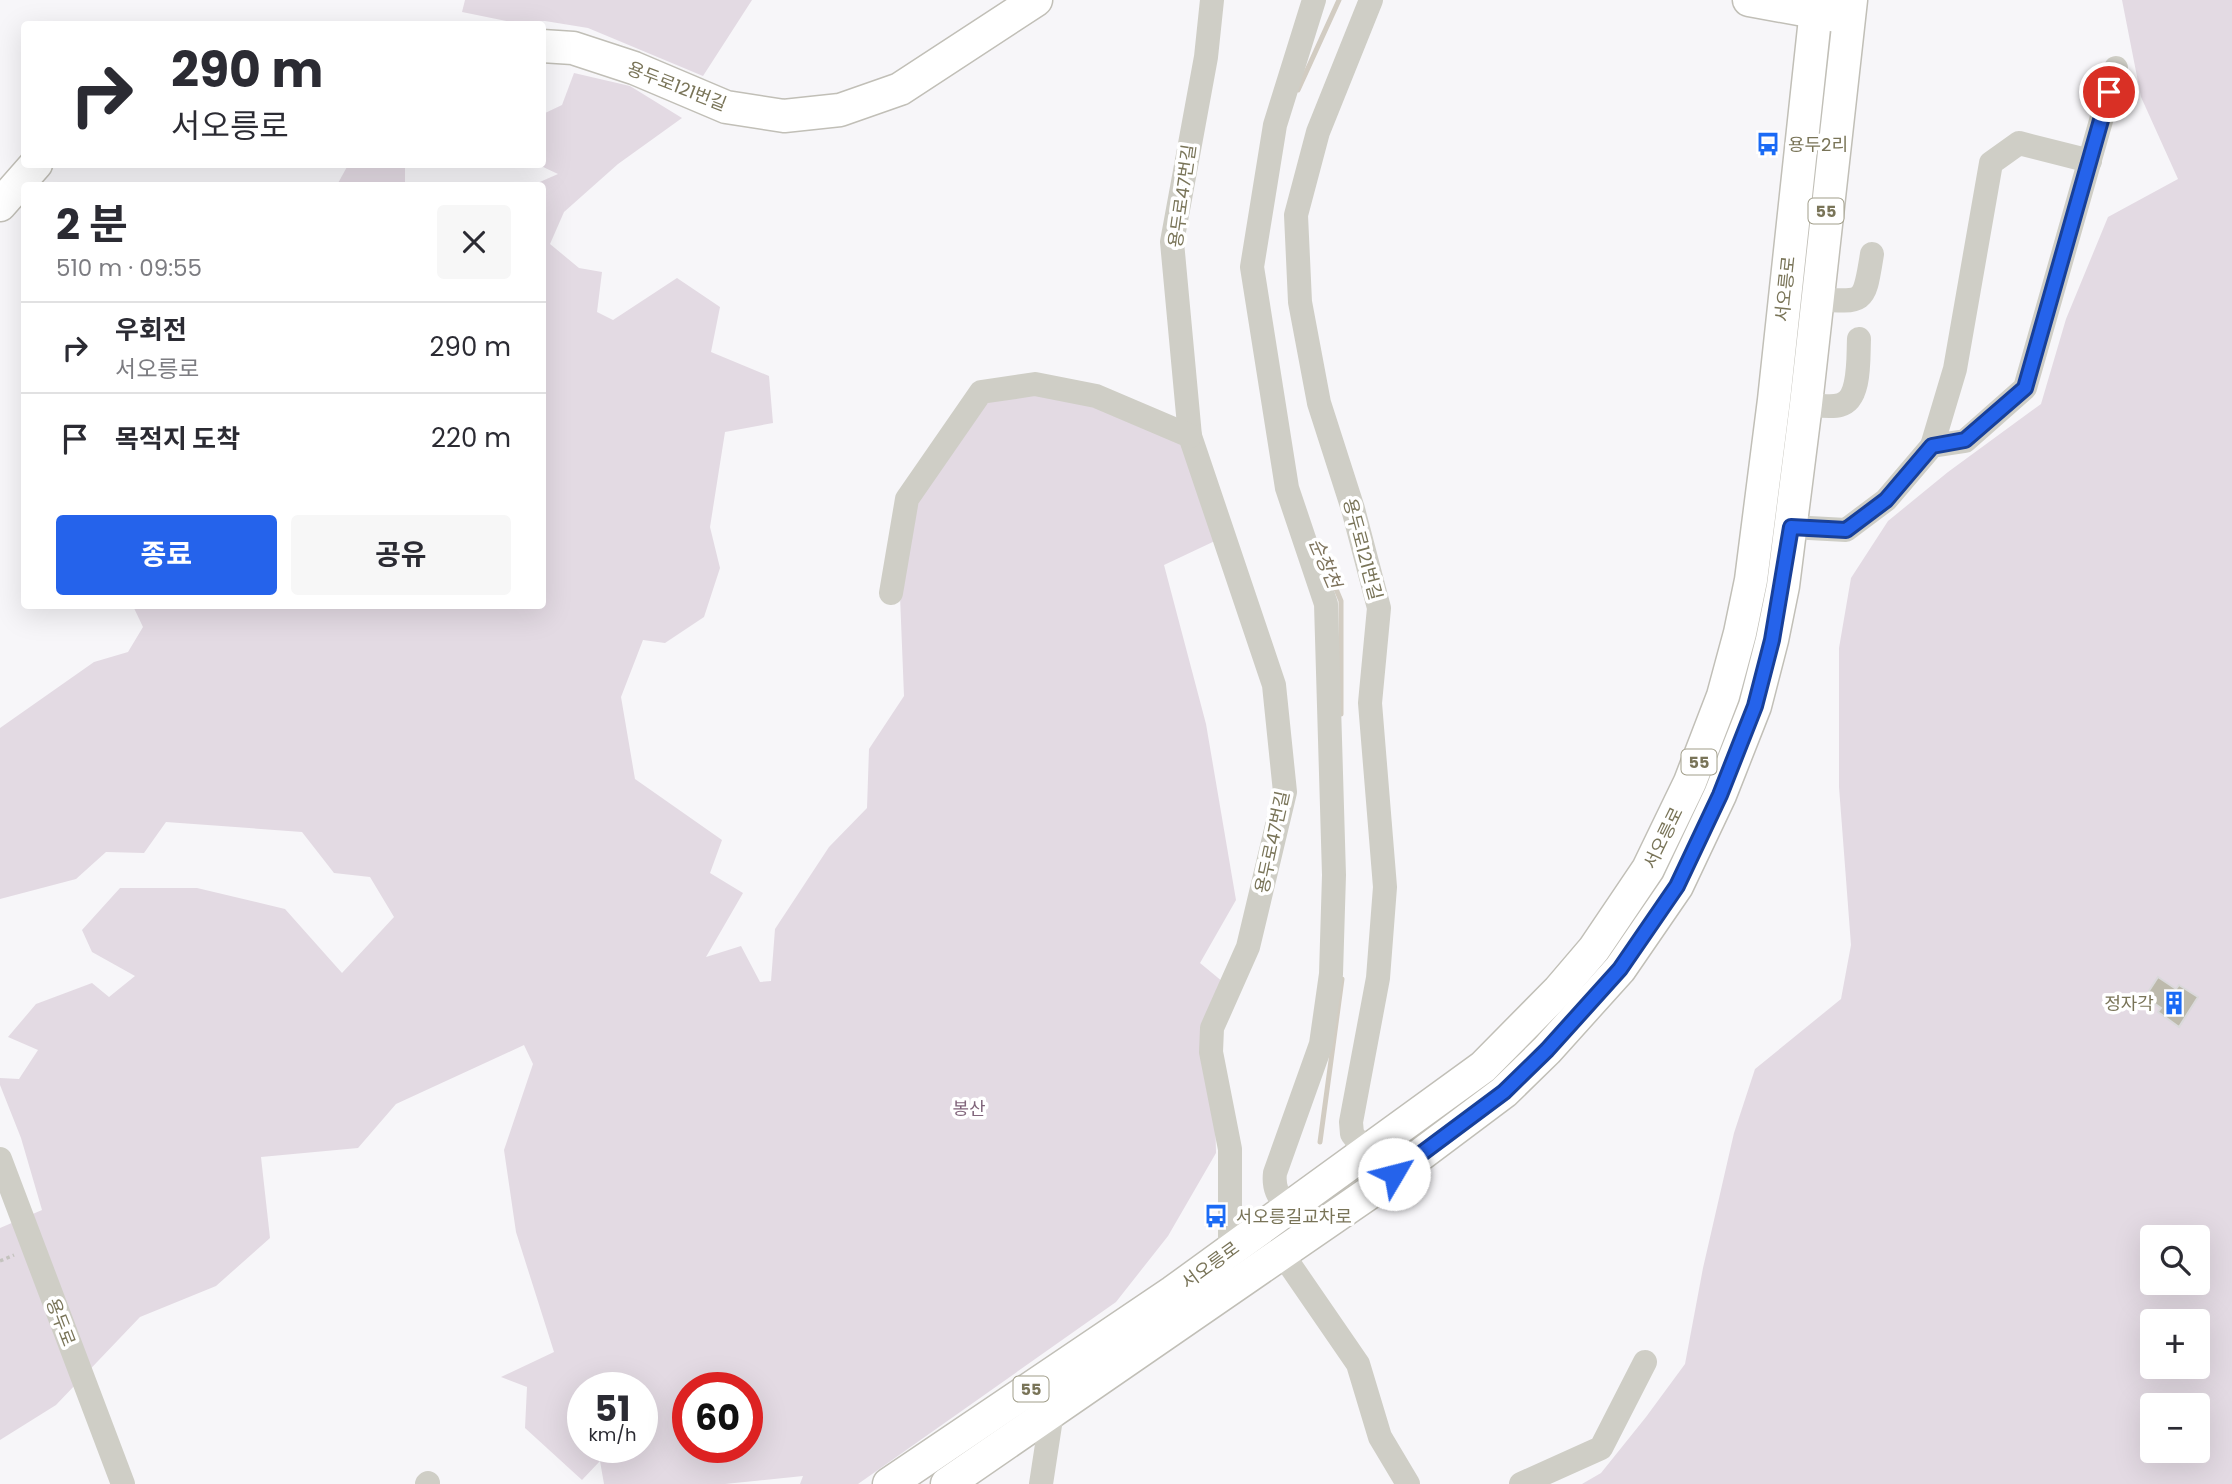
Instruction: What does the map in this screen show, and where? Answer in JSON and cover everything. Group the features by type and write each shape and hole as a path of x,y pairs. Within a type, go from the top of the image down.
{"main road":[{"name":"용두로121번길","path":"546,46 573,48 610,60 726,107 784,116 841,110 901,89 1036,0"},
{"path":"1749,0 1850,9"},
{"name":"서오릉로","path":"889,1484 1230,1251 1365,1150 1483,1067 1559,990 1594,949 1648,869 1705,747 1723,696 1751,580 1774,400 1816,7"},
{"name":"서오릉로","path":"947,1484 1372,1191 1504,1092 1547,1050 1620,969 1677,886 1736,759 1755,706 1772,640 1791,527 1850,9"},
{"path":"0,205 32,168"}],"street":[{"name":"용두로47번길","path":"1212,0 1206,57 1172,242 1190,436 1274,685 1285,792 1248,947 1212,1027 1211,1052 1230,1149 1230,1251"},
{"path":"1287,1210 1276,1192 1274,1182 1321,1044 1331,974 1334,876 1326,604 1287,488 1252,267 1275,125 1314,0"},
{"name":"용두로121번길","path":"1365,1150 1352,1134 1351,1122 1378,978 1385,887 1370,704 1379,608 1353,509 1319,403 1300,302 1296,215 1318,132 1371,0"},
{"path":"1932,446 1965,440 2025,388 2116,68"},
{"path":"1791,527 1846,530 1886,500 1932,446 1955,369 1991,163 2019,143 2090,161"},
{"path":"1816,299 1850,302 1860,297 1866,289 1872,254"},
{"path":"1806,404 1838,406 1848,402 1855,394 1859,339"},
{"path":"891,593 907,499 981,392 1035,384 1096,396 1190,436"},
{"name":"용두로","path":"0,1158 122,1484"},
{"path":"1281,1252 1358,1364 1380,1437 1408,1484"},
{"path":"1521,1484 1601,1448 1645,1362"},
{"path":"1041,1484 1058,1371"}],"green space":[{"path":"465,0 752,0 703,76 588,28 546,21 506,21 462,12"},
{"path":"2122,0 2232,0 2232,1484 1582,1484 1601,1473 1685,1364 1703,1268 1734,1133 1755,1069 1841,999 1851,945 1839,787 1839,648 1851,578 1888,521 1948,472 2041,404 2066,319 2108,217 2178,179 2141,97"},
{"name":"봉산","path":"574,73 630,86 682,118 618,164 564,212 550,244 579,268 602,272 597,312 613,320 677,278 720,307 711,352 769,376 773,423 725,432 710,527 720,568 704,617 665,643 643,640 621,697 635,779 722,840 710,873 743,893 706,957 741,946 760,982 771,981 775,929 829,847 867,808 869,749 904,696 900,596 915,501 985,399 1035,390 1093,402 1185,439 1217,540 1164,565 1206,724 1236,900 1200,963 1223,982 1215,1104 1216,1153 1168,1236 1116,1302 858,1484 800,1484 803,1476 725,1484 604,1484 600,1463 658,1463 658,1372 567,1372 567,1463 598,1463 582,1480 525,1428 527,1387 501,1377 554,1352 516,1232 504,1150 533,1064 524,1045 396,1104 358,1148 261,1157 270,1238 216,1286 140,1317 56,1405 0,1440 0,1228 42,1210 21,1138 0,1085 0,1078 19,1079 38,1050 8,1037 36,1004 92,983 109,997 135,976 92,952 82,930 120,888 197,888 285,909 342,973 394,917 370,877 334,873 302,832 166,822 144,853 106,852 76,879 0,899 0,728 94,662 128,652 143,627 134,609 546,609 546,182 540,182 558,174 546,168 546,113 562,105"},
{"path":"346,168 405,168 405,182 339,182"}],"building":[{"name":"정자각","path":"2158,977 2176,989 2179,985 2198,997 2179,1027 2158,1012 2161,1008 2145,997"}],"waterway":[{"name":"순창천","path":"1298,90 1339,0"},
{"name":"순창천","path":"1321,553 1341,601 1341,714"},
{"name":"순창천","path":"1320,1142 1342,979"}],"place":[{"name":"용두2리","path":"1768,144"},
{"name":"정자각","path":"2174,1003"},
{"name":"서오릉길교차로","path":"1216,1216"}],"route":[{"path":"1394,1174 1504,1092 1547,1050 1620,969 1677,886 1736,759 1755,706 1783,586 1791,527 1846,530 1886,500 1932,446 1965,440 2025,388 2109,92"}]}
